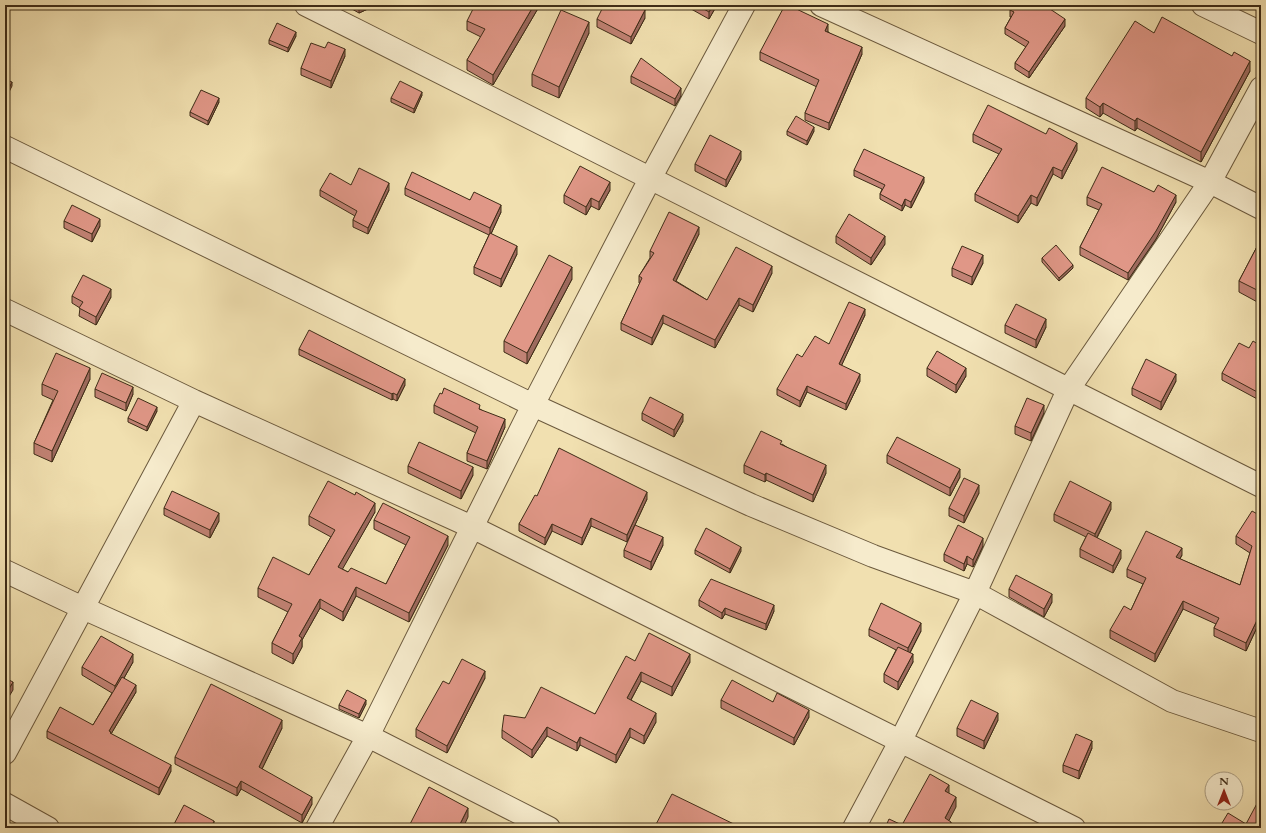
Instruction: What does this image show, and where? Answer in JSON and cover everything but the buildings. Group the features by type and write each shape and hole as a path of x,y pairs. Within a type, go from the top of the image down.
{"street":[{"path":"306,5 651,177 1068,390 1261,486"},
{"path":"317,828 368,736 533,405 651,177 744,5"},
{"path":"821,5 1210,182 1261,208"},
{"path":"1203,5 1261,33"},
{"path":"854,828 901,740 975,593 1068,390 1210,182 1261,88"},
{"path":"5,147 533,405 751,505 873,556 975,593 1172,701 1261,731"},
{"path":"5,310 194,401 472,527 901,740 1074,828"},
{"path":"5,753 194,401"},
{"path":"5,571 83,608 368,736 549,828"},
{"path":"5,804 48,828"}]}
